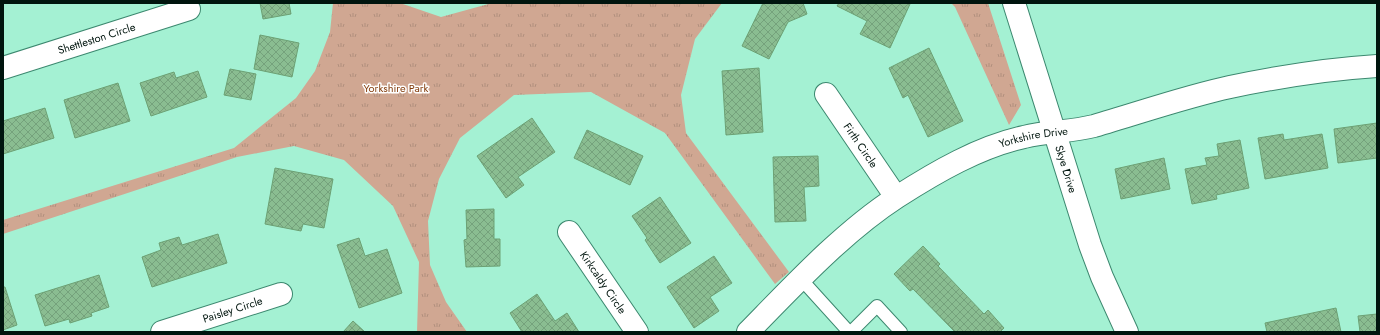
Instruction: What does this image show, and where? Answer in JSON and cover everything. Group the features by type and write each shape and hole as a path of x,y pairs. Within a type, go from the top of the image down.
{"street":[{"name":"Skye Drive","path":"1014,3 1090,245 1102,277 1127,332"},
{"name":"Shettleston Circle","path":"3,68 189,9"},
{"name":"Yorkshire Drive","path":"748,332 801,279 870,217 896,197 952,165 982,151 1025,136 1084,128 1164,104 1230,87 1297,76 1377,66"},
{"name":"Firth Circle","path":"826,94 896,197"},
{"name":"Kirkcaldy Circle","path":"569,232 637,332"},
{"name":"Paisley Circle","path":"162,332 281,294"}],"lane":[{"path":"801,279 850,332 877,306 901,332"}],"green space":[{"name":"Yorkshire Park","path":"333,3 400,3 441,17 492,3 722,3 695,39 681,95 686,133 789,272 775,284 665,133 591,92 514,95 460,138 439,179 428,221 430,265 446,302 467,332 417,332 419,262 393,206 344,160 294,146 237,157 3,234 3,220 234,148 296,98 315,71 330,32"},
{"path":"951,3 988,3 1021,105 1009,125 955,7"}],"building":[{"path":"260,3 289,3 291,14 263,19"},
{"path":"763,3 803,3 807,14 788,22 769,59 742,46"},
{"path":"839,3 910,4 890,48 860,34 867,21 837,6"},
{"path":"260,35 299,43 292,77 254,69"},
{"path":"929,48 963,121 928,137 908,95 903,98 889,68"},
{"path":"759,68 763,132 726,135 722,71"},
{"path":"230,69 256,74 251,100 224,95"},
{"path":"198,71 207,97 151,116 140,83 174,72 176,78"},
{"path":"118,83 130,121 75,138 64,100"},
{"path":"45,108 54,138 3,154 3,121"},
{"path":"532,118 555,152 518,177 524,185 506,198 477,156"},
{"path":"1377,123 1377,158 1338,163 1334,129"},
{"path":"587,130 643,156 630,185 574,158"},
{"path":"1283,134 1284,140 1322,134 1328,168 1265,179 1258,138"},
{"path":"1240,140 1249,188 1216,195 1217,199 1192,204 1185,169 1207,165 1205,158 1219,156 1217,144"},
{"path":"818,156 819,186 804,187 806,221 775,222 773,157"},
{"path":"1164,158 1170,189 1121,199 1115,169"},
{"path":"275,168 333,179 324,228 303,224 301,231 265,224"},
{"path":"660,197 691,243 660,263 645,240 647,238 632,216"},
{"path":"494,209 494,239 500,239 500,266 466,267 464,240 467,239 466,210"},
{"path":"218,234 227,263 152,287 142,257 161,250 159,243 179,237 182,245"},
{"path":"359,238 365,256 387,249 402,293 359,308 337,245"},
{"path":"923,246 940,264 938,266 984,314 988,310 1004,328 1000,332 955,332 913,289 910,291 894,274"},
{"path":"714,256 732,283 710,297 719,311 694,328 667,287"},
{"path":"99,275 109,307 91,313 92,316 70,323 69,319 45,326 35,295"},
{"path":"3,287 5,287 17,325 3,330"},
{"path":"537,294 555,321 567,313 579,332 522,332 510,313"},
{"path":"1336,308 1341,332 1267,332 1265,323"},
{"path":"1377,314 1377,332 1360,332 1358,316"},
{"path":"353,321 365,332 343,332"}]}
